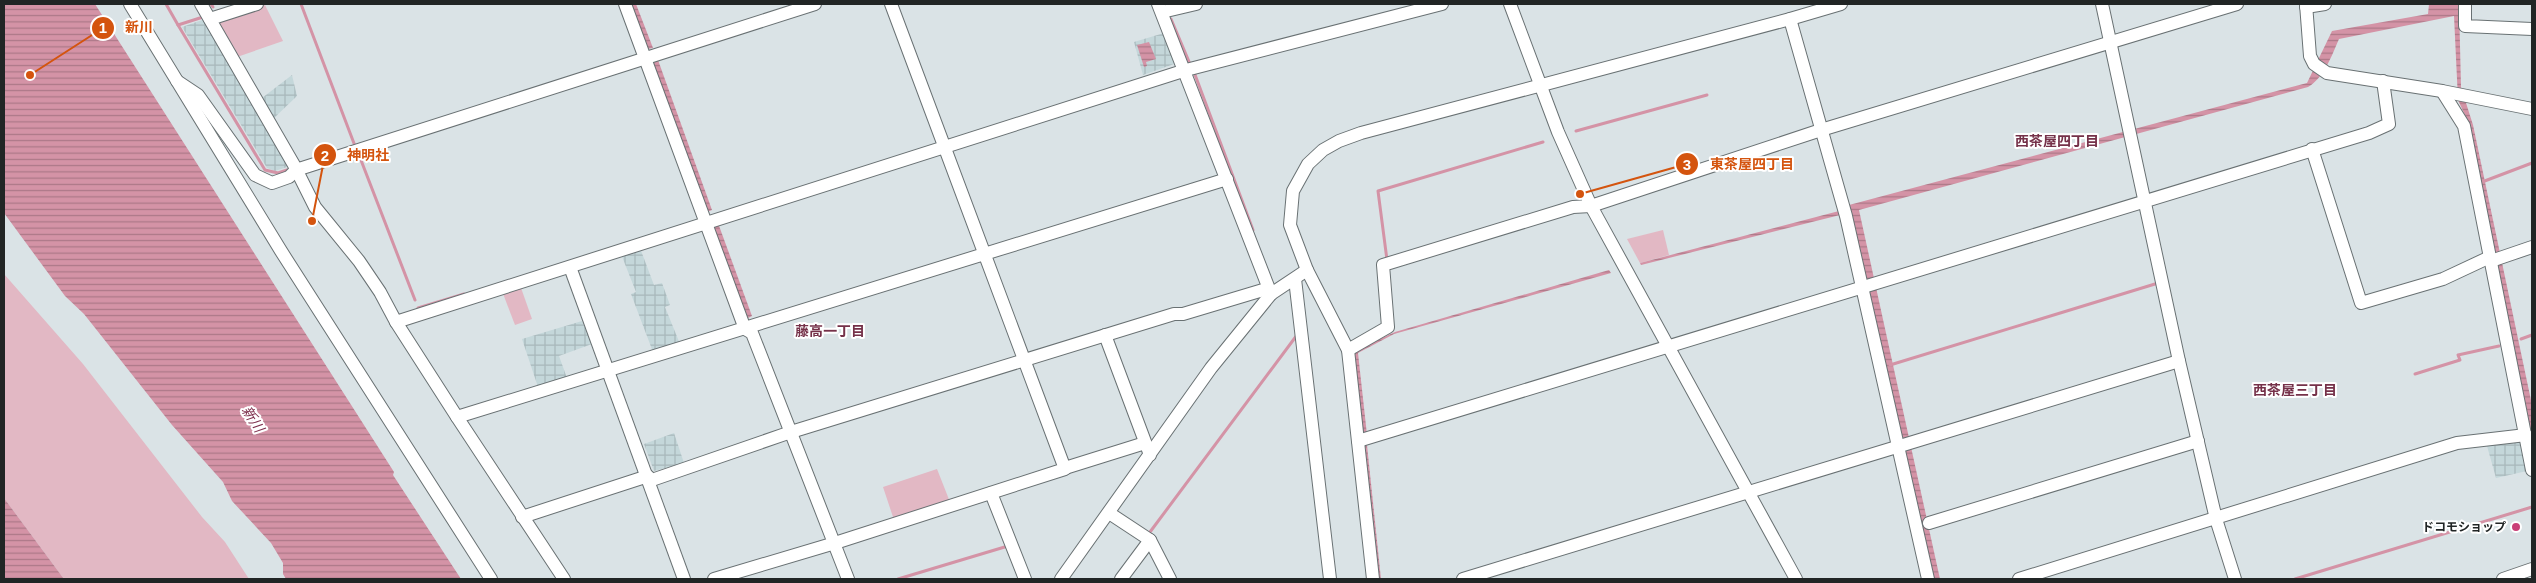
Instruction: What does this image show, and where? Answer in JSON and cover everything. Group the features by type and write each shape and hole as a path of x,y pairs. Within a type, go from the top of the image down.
{"street":[{"path":"130,4 381,411 491,579"},
{"path":"201,4 296,170 315,207 359,261 380,292 396,322 564,579"},
{"path":"210,19 257,4"},
{"path":"625,4 745,329 752,333 848,579"},
{"path":"177,81 198,95 255,175 272,183 289,177 296,170 815,4"},
{"path":"891,4 1065,468"},
{"path":"1196,4 1160,8 1186,70 1271,294"},
{"path":"396,322 1186,70 1442,4"},
{"path":"1510,4 1558,132 1591,206 1796,579"},
{"path":"1373,579 1348,350 1307,270 1290,225 1290,208 1299,178 1308,164 1323,150 1361,132 1790,19 1840,4"},
{"path":"2102,4 2179,361 2216,519 2235,579"},
{"path":"1348,350 1388,327 1384,265 1573,207 1591,206 1821,130 2237,4"},
{"path":"2324,4 2306,6 2310,56 2314,64 2327,73 2453,93 2532,109"},
{"path":"2465,4 2466,26 2532,29"},
{"path":"1790,19 1846,216 1869,285 1904,444 1928,579"},
{"path":"1358,441 1670,348 1869,285 2369,133 2389,124 2383,81"},
{"path":"2453,93 2464,126 2528,420 2526,435 2532,470"},
{"path":"2312,149 2361,304 2443,279 2494,259 2532,247"},
{"path":"457,417 1227,179"},
{"path":"570,267 684,579"},
{"path":"1061,579 1109,513 1148,449 1211,368 1271,294 1307,270"},
{"path":"1295,279 1330,579"},
{"path":"522,517 1105,335 1263,290 1271,294"},
{"path":"1105,335 1148,449"},
{"path":"1463,579 2179,361"},
{"path":"2019,579 2457,444 2526,435"},
{"path":"1928,523 2198,440"},
{"path":"714,579 835,543 1065,468 1148,449"},
{"path":"990,493 1025,579"},
{"path":"1109,513 1150,540 1170,579"},
{"path":"1121,579 1150,540"},
{"path":"2503,579 2532,569"}],"shaded area":[{"path":"265,5 283,41 237,57 217,24 218,20"},
{"path":"205,19 290,166 275,171 267,168 182,27"},
{"path":"1164,33 1177,63 1143,75 1134,42"},
{"path":"292,75 297,96 273,119 262,98"},
{"path":"1663,230 1669,255 1640,263 1627,239"},
{"path":"640,248 654,285 662,283 670,305 665,307 680,344 653,352 631,294 636,292 621,254"},
{"path":"4,274 83,364 202,517 225,542 249,579 64,579 4,498"},
{"path":"520,285 532,319 515,325 502,291"},
{"path":"582,321 592,344 559,356 567,378 538,387 522,339"},
{"path":"674,433 684,463 654,471 644,444"},
{"path":"2519,441 2522,443 2527,471 2496,478 2487,446"},
{"path":"937,469 950,502 894,520 883,487"}],"water":[{"path":"4,4 95,4 394,472 393,475 461,579 286,579 283,574 283,563 271,543 232,501 223,482 172,425 84,314 65,296 4,213"},
{"path":"630,4 636,4 653,48 647,49"},
{"path":"2429,4 2459,4 2461,87 2473,125 2532,405 2532,437 2470,126 2458,100 2454,16 2339,39 2323,72 2308,87 1859,210 1940,579 1934,579 1849,205 2307,83 2332,31 2428,14"},
{"path":"1149,42 1156,59 1146,62 1147,66 1144,67 1137,45"},
{"path":"658,60 712,210 707,212 653,63"},
{"path":"1839,211 1840,215 1641,265 1640,263"},
{"path":"718,223 752,316 748,318 712,226"},
{"path":"1609,270 1611,273 1394,334 1358,353 1367,435 1363,433 1354,355 1356,350 1395,332"},
{"path":"1367,445 1381,579 1378,579 1365,446"},
{"path":"4,498 64,579 4,579"}],"waterway":[{"path":"166,4 178,25 203,17"},
{"path":"301,4 355,146"},
{"path":"1171,19 1190,64"},
{"path":"178,25 265,170 278,173 287,170"},
{"path":"1194,72 1253,230"},
{"path":"1576,131 1707,95"},
{"path":"1387,260 1378,191 1543,142"},
{"path":"359,155 415,300"},
{"path":"2482,182 2532,163"},
{"path":"1890,365 2155,284"},
{"path":"418,308 464,294"},
{"path":"1150,532 1297,335"},
{"path":"2521,339 2532,335"},
{"path":"2415,374 2460,360 2458,355 2499,346"},
{"path":"2295,579 2532,507"},
{"path":"898,579 1008,546"}],"place":[{"name":"新川","path":"30,75"},
{"name":"東茶屋四丁目","path":"1580,194"},
{"name":"神明社","path":"312,221"},
{"name":"ドコモショップ","path":"2516,527"}],"district":[{"name":"西茶屋四丁目","path":"2057,141"},
{"name":"藤高一丁目","path":"830,331"},
{"name":"西茶屋三丁目","path":"2295,390"}]}
